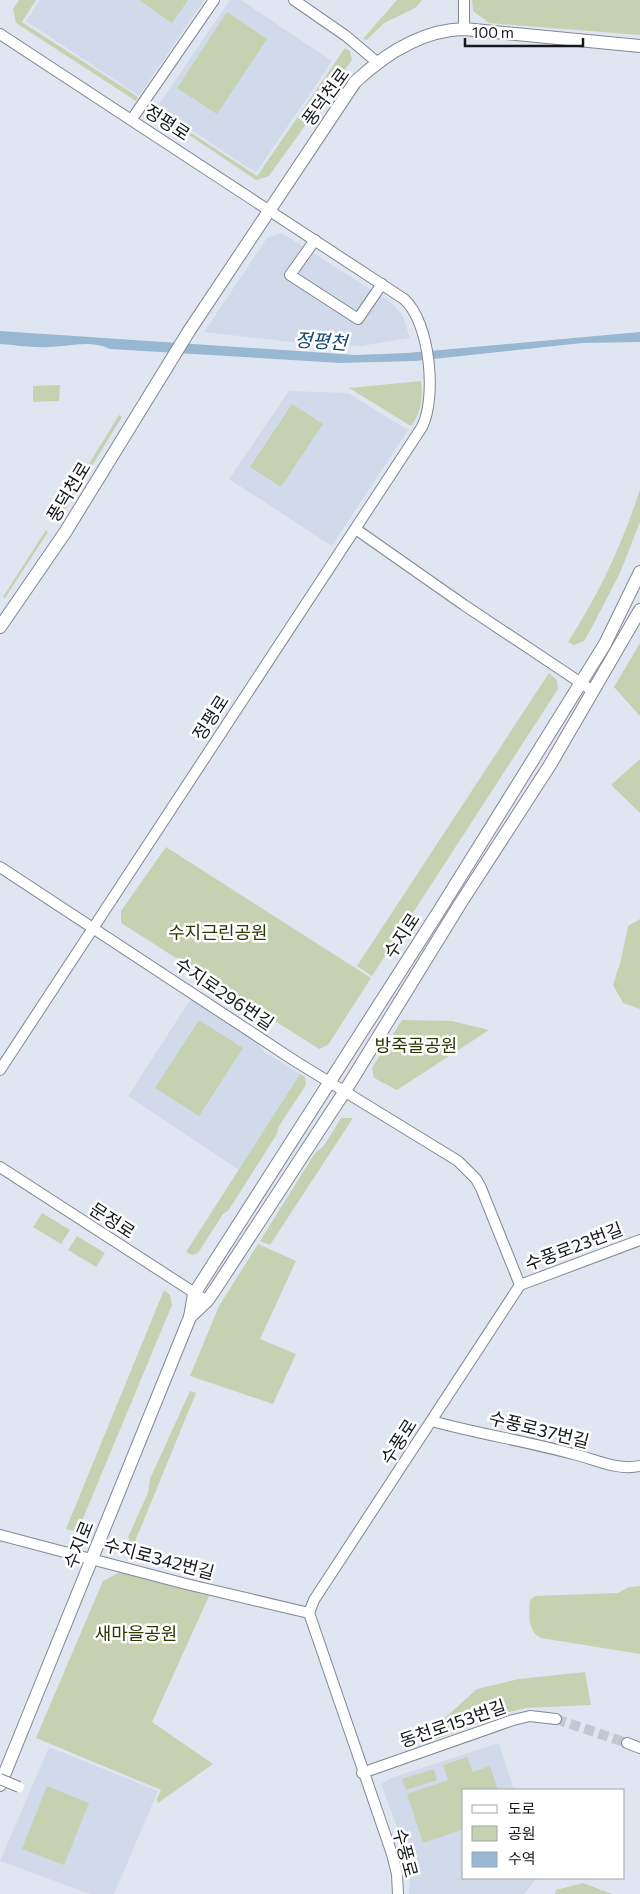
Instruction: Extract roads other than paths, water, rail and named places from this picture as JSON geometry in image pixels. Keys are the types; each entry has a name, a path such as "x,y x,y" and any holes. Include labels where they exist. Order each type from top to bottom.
{"main road":[{"name":"풍덕천로","path":"0,627 66,531 189,331 355,82 408,44 434,33 464,29 640,46"},
{"name":"수지로","path":"0,1785 190,1317 194,1294 513,793 613,630 640,572"},
{"name":"수지로","path":"190,1317 207,1301 345,1091 460,904 550,765 640,610"}],"street":[{"path":"132,119 214,0"},
{"path":"294,0 346,36 378,64"},
{"path":"464,0 464,29"},
{"name":"정평로","path":"0,34 132,119 408,303 419,320 430,378 428,414 422,427 357,530 344,546 0,1070"},
{"path":"315,240 290,275 358,319 382,284"},
{"path":"357,530 464,605 594,692"},
{"name":"수지로296번길","path":"0,867 295,1061 330,1081"},
{"path":"330,1081 445,1153 476,1179 487,1201 520,1285"},
{"name":"문정로","path":"0,1167 207,1301"},
{"name":"수풍로23번길","path":"520,1285 640,1240"},
{"name":"수풍로","path":"398,1894 396,1868 309,1613 314,1600 520,1285"},
{"name":"수풍로37번길","path":"432,1421 601,1462 625,1467 640,1466"},
{"name":"수지로342번길","path":"0,1535 186,1584 309,1613"},
{"name":"동천로153번길","path":"362,1772 513,1720 530,1716 556,1719"},
{"path":"627,1743 640,1748"},
{"path":"0,1779 18,1787"}],"water":[{"name":"정평천","path":"0,331 356,355 407,353 640,332 640,342 582,343 415,361 341,363 110,349 94,344 30,347 0,344"}],"tunnel":[{"path":"556,1719 627,1743"}],"park label":[{"name":"수지근린공원","path":"218,933"},
{"name":"방죽골공원","path":"416,1046"},
{"name":"새마을공원","path":"136,1634"}]}
